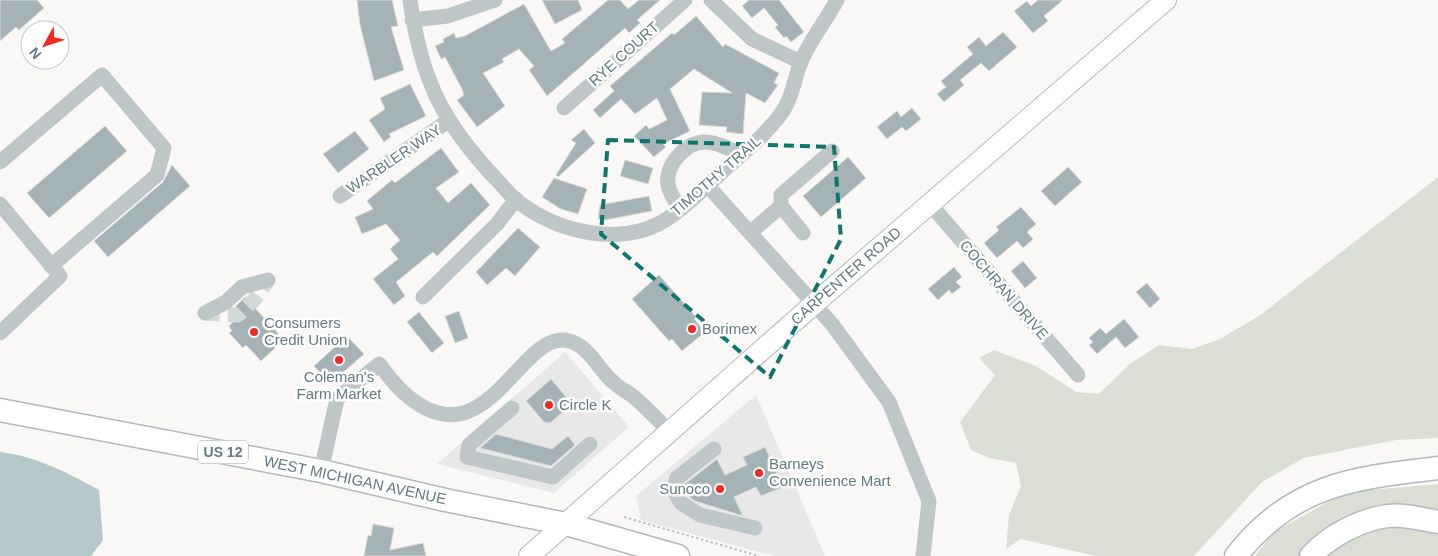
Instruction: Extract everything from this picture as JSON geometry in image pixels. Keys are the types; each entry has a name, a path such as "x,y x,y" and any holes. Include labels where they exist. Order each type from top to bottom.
{"highway":[{"name":"WEST MICHIGAN AVENUE","path":"0,410 321,471 445,500 566,524 678,556"},
{"path":"1236,556 1267,524 1296,503 1328,486 1370,476 1438,468"},
{"path":"1311,556 1322,544 1354,526 1387,516 1414,517 1438,522"}],"main road":[{"name":"CARPENTER ROAD","path":"529,556 814,304 1166,0"}],"street":[{"name":"TIMOTHY TRAIL","path":"410,0 412,20 424,70 448,121 464,143 516,199 548,219 578,231 614,235 640,231 668,218 769,130 784,110 794,90 801,62 837,0"},
{"path":"412,20 448,16 495,0"},
{"name":"RYE COURT","path":"564,108 685,0"},
{"path":"711,0 752,39 801,62"},
{"path":"0,162 102,75 164,148 157,174 51,266"},
{"name":"WARBLER WAY","path":"340,196 448,121"},
{"path":"680,209 670,193 668,182 671,168 679,154 690,145 705,142 720,145 741,155"},
{"path":"803,233 781,206 781,195 832,151"},
{"path":"707,185 832,324 889,402 929,501 923,556"},
{"path":"423,297 497,224 516,199"},
{"path":"0,204 60,276 0,333"},
{"name":"COCHRAN DRIVE","path":"930,204 1078,375"},
{"path":"751,232 781,206"},
{"path":"206,313 226,302 242,287 268,280"},
{"path":"321,471 337,399 379,364 404,393 419,404 435,412 454,414 488,401 545,345 558,340 570,341 580,347 612,382 634,397 670,432"},
{"path":"512,408 469,445 467,457 552,477 590,444"},
{"path":"714,449 677,478 673,490 681,503 700,515 755,528"}],"path":[{"path":"624,517 759,556"}],"highlighted area":[{"path":"608,140 834,147 841,239 770,377 601,234"}],"shaded area":[{"path":"1438,177 1438,438 1396,440 1304,458 1262,482 1194,556 1096,556 1021,539 1006,549 1009,515 1021,486 1016,463 989,458 971,450 960,422 995,375 979,358 994,350 1036,366 1076,392 1099,394 1131,363 1159,345 1192,349 1220,339 1259,316"},
{"path":"565,352 629,427 554,493 437,464"},
{"path":"756,395 825,556 774,556 641,520 636,496"},
{"path":"0,452 39,461 99,490 103,540 91,556 0,556"},
{"path":"1438,484 1438,556 1255,556 1274,532 1346,492"}],"building":[{"path":"0,0 37,0 44,8 30,20 20,20 20,29 16,27 0,41"},
{"path":"357,0 392,0 398,26 391,27 404,70 374,81 360,25"},
{"path":"542,0 578,0 582,10 555,24"},
{"path":"608,0 620,0 628,9 639,0 660,0 637,20 640,23 629,33 625,28 547,96 529,70 534,66 519,49 502,59 504,62 483,73 505,106 477,127 457,100 464,95 462,89 445,57 441,59 435,46 444,42 443,39 454,33 456,38 465,36 524,4 551,51 565,43 562,39"},
{"path":"749,0 779,0 804,32 791,42 786,36 784,38 775,27 778,25 764,8 752,18 742,6"},
{"path":"1038,0 1063,0 1044,16 1048,21 1033,33 1014,11 1027,1 1031,6"},
{"path":"696,16 723,47 725,44 779,73 774,83 778,85 765,103 746,93 743,134 726,132 727,127 699,125 702,92 732,93 694,69 670,89 690,131 663,144 666,147 654,157 634,136 646,125 649,129 667,120 657,98 635,114 621,99 600,118 593,110 614,91 610,86 672,33 674,35"},
{"path":"1003,32 1017,47 989,71 981,63 960,80 964,85 944,102 937,94 946,87 941,81 973,54 967,47 979,37 986,46"},
{"path":"410,84 426,116 389,134 391,137 384,142 369,120 385,109 380,98"},
{"path":"912,108 921,119 906,131 902,127 887,139 877,127 897,111 901,117"},
{"path":"105,126 127,151 49,218 27,193"},
{"path":"584,129 595,143 558,177 556,175 576,143 571,140"},
{"path":"355,131 369,149 338,173 323,154"},
{"path":"441,148 459,172 436,188 448,203 471,183 490,205 437,256 433,252 396,282 405,296 394,305 373,279 398,259 390,249 400,240 386,224 362,234 355,217 373,209 367,201 392,180 395,183"},
{"path":"848,157 866,178 821,217 803,196"},
{"path":"625,160 653,168 648,184 620,176"},
{"path":"172,165 190,186 108,257 94,241 163,182"},
{"path":"1068,167 1082,182 1055,206 1041,191"},
{"path":"554,178 587,189 578,214 561,209 542,197"},
{"path":"649,196 652,211 605,220 598,219 600,205"},
{"path":"1021,207 1036,224 1027,232 1033,239 1023,248 1017,241 997,258 984,243 999,230 996,227"},
{"path":"518,228 540,247 515,276 506,268 487,285 476,272"},
{"path":"1023,261 1037,278 1025,288 1011,271"},
{"path":"954,267 962,277 956,282 961,287 952,294 949,290 938,300 928,289"},
{"path":"659,275 696,317 694,319 705,332 682,351 672,339 669,341 632,299"},
{"path":"1147,283 1160,299 1150,308 1136,292"},
{"name":"Consumers Credit Union","path":"245,297 284,340 261,361 246,345 243,348 229,333 232,331 229,326 241,315 235,307"},
{"path":"459,311 468,338 455,343 445,316"},
{"path":"419,312 444,343 432,353 407,322"},
{"path":"1124,319 1139,337 1125,348 1116,337 1097,354 1089,345 1093,342 1089,338 1100,328 1106,334"},
{"name":"Coleman's Farm Market","path":"347,336 364,354 330,384 314,366"},
{"path":"551,379 572,404 550,423 544,422 526,401"},
{"path":"496,434 552,449 568,436 575,445 551,466 480,448"},
{"path":"765,447 783,487 761,496 756,487 734,497 743,516 695,501 688,496 683,488 685,484 717,459 725,475 747,465 743,457"},
{"path":"373,524 394,528 390,550 423,543 426,556 364,556 368,535 371,536"}],"tunnel":[{"path":"205,313 238,315 255,299 268,280"}],"place":[{"name":"Borimex","path":"692,329"},
{"name":"Consumers Credit Union","path":"254,332"},
{"name":"Coleman's Farm Market","path":"339,360"},
{"name":"Circle K","path":"549,405"},
{"name":"Barneys Convenience Mart","path":"759,473"},
{"name":"Sunoco","path":"720,489"}]}
